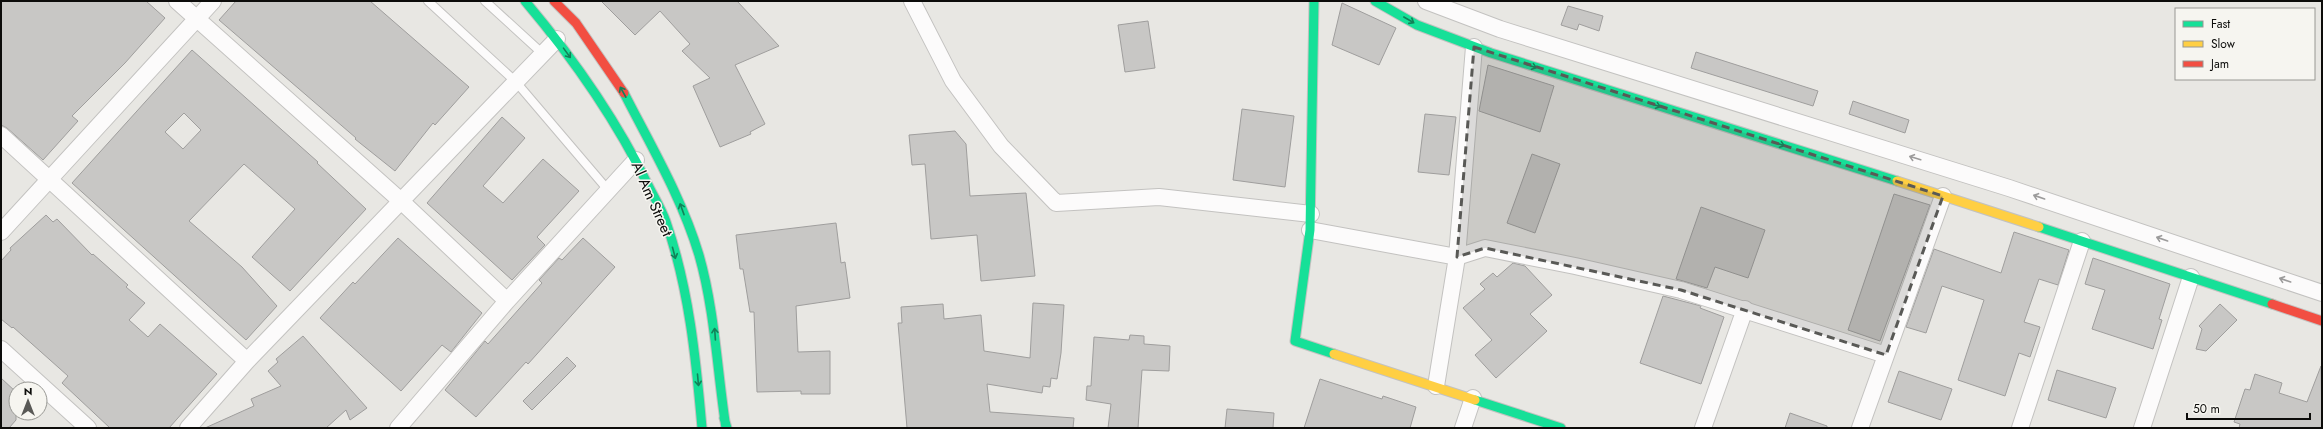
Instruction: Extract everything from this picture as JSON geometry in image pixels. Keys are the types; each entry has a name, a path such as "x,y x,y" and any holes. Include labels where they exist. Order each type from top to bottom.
{"street":[{"path":"177,1 401,201 507,300"},
{"path":"1,232 213,1"},
{"name":"Al Am Street","path":"525,1 557,39 603,101 636,160 665,222 685,296 696,359 702,428"},
{"name":"Al Am Street","path":"554,1 576,23 617,80 678,197 699,255 714,323 718,378 727,428"},
{"path":"912,1 953,81 1001,146 1056,203 1159,196 1311,214"},
{"path":"1314,1 1311,214 1295,341 1473,398 1560,428"},
{"path":"1375,1 1417,25 1474,47 1943,196 2322,321"},
{"path":"1426,1 1500,29 2009,188 2322,293"},
{"path":"188,428 247,361 557,39"},
{"path":"1436,386 1457,257 1474,47"},
{"path":"1,135 247,361"},
{"path":"398,428 507,300 636,160"},
{"path":"1860,428 1943,196"},
{"path":"1310,230 1457,257 1485,248 1681,290 1886,355"},
{"path":"2020,428 2082,241"},
{"path":"2142,428 2191,277"},
{"path":"1703,428 1744,309"},
{"path":"1,349 88,428"},
{"path":"1463,428 1473,398"}],"lane":[{"path":"428,1 516,82 608,190"},
{"path":"485,1 543,54"}],"highlighted area":[{"path":"1474,47 1943,196 1886,355 1681,290 1485,248 1457,257"}],"building":[{"path":"1,1 146,1 165,18 125,63 72,116 78,121 43,160 7,128 1,125"},
{"path":"236,1 370,1 469,87 435,125 433,123 395,171 355,139 356,138 219,20"},
{"path":"601,1 737,1 779,46 735,65 765,124 750,132 751,134 720,147 693,86 710,78 682,51 690,44 660,11 635,35"},
{"path":"1342,3 1396,28 1379,65 1332,45"},
{"path":"1568,6 1603,16 1599,31 1579,24 1577,30 1561,25"},
{"path":"1148,21 1155,68 1125,72 1118,25"},
{"path":"192,50 318,162 317,163 366,209 290,291 252,257 295,209 244,164 189,221 242,267 277,306 246,340 72,183","holes":["184,113 201,130 183,149 165,132"]},
{"path":"1696,52 1818,91 1813,106 1691,68"},
{"path":"1488,65 1554,86 1540,132 1479,111"},
{"path":"1853,101 1909,120 1905,133 1849,114"},
{"path":"1242,109 1294,116 1285,187 1233,180"},
{"path":"1425,114 1456,117 1449,175 1418,172"},
{"path":"502,117 525,138 483,186 503,203 543,159 579,191 537,237 545,245 512,280 427,203"},
{"path":"955,131 966,144 970,196 1026,193 1035,276 981,281 977,235 931,239 925,164 912,165 909,135"},
{"path":"1532,154 1560,164 1535,233 1507,223"},
{"path":"1894,194 1930,205 1880,341 1848,330"},
{"path":"1701,207 1765,230 1748,278 1715,267 1707,288 1676,279"},
{"path":"46,215 53,222 57,219 92,255 93,254 128,285 126,287 145,303 129,320 148,337 160,324 217,374 169,428 110,428 62,383 68,376 13,327 12,328 1,319 1,261 11,250 10,248"},
{"path":"836,223 841,263 845,262 850,298 796,306 798,352 830,351 830,394 801,394 801,391 757,392 754,312 750,312 743,269 740,269 736,235"},
{"path":"2014,232 2069,250 2058,285 2039,279 2024,322 2040,327 2030,357 2019,353 2005,396 1958,380 1984,300 1942,286 1926,333 1906,327 1934,249 2001,273"},
{"path":"398,238 482,313 451,352 442,345 401,391 320,318 353,282 355,284"},
{"path":"583,238 615,267 528,364 526,362 476,417 445,390 485,341 488,344 542,283 539,280 559,258 562,260"},
{"path":"2093,258 2170,284 2159,319 2162,320 2153,349 2092,329 2105,290 2085,284"},
{"path":"1513,263 1525,266 1552,295 1530,314 1547,331 1496,378 1475,355 1492,340 1463,308 1485,289 1480,284 1493,273 1497,277"},
{"path":"1663,296 1701,306 1700,308 1724,317 1701,384 1640,363"},
{"path":"1033,303 1064,305 1061,353 1057,379 1051,378 1050,387 1043,386 1042,393 987,384 990,412 1074,418 1073,428 907,428 898,323 902,323 901,307 943,304 944,319 981,315 984,351 1030,358"},
{"path":"2220,304 2237,320 2206,351 2196,349 2202,329 2199,326"},
{"path":"1130,335 1144,336 1144,344 1170,346 1169,371 1142,370 1138,428 1108,428 1111,404 1086,400 1087,386 1091,386 1094,337 1129,340"},
{"path":"303,336 367,408 350,420 346,410 326,428 205,428 254,406 251,399 281,386 268,371 278,362 276,359"},
{"path":"567,357 576,366 532,410 523,401"},
{"path":"2321,366 2322,428 2239,428 2240,424 2234,422 2245,389 2250,390 2255,374 2282,383 2279,393 2307,402"},
{"path":"2057,370 2116,388 2106,418 2048,400"},
{"path":"1899,371 1952,389 1941,420 1888,402"},
{"path":"1,378 8,385 8,421 15,421 9,428 1,428"},
{"path":"1320,379 1382,399 1383,396 1416,407 1410,428 1304,428"},
{"path":"1227,409 1274,413 1273,428 1225,428"},
{"path":"1790,413 1827,426 1827,428 1785,428"}],"traffic: fast":[{"path":"525,1 577,67 593,90 623,137 664,218 674,247 686,298 694,350 702,428"},
{"path":"1314,1 1310,230 1295,341 1334,354"},
{"path":"1375,1 1417,25 1491,53 1897,181"},
{"path":"624,93 675,193 699,255 709,298 726,428"},
{"path":"2039,227 2272,304"},
{"path":"1475,400 1561,428"},
{"path":"724,418 727,428"}],"traffic: slow":[{"path":"1897,181 2039,227"},
{"path":"1334,354 1475,400"}],"traffic: jam":[{"path":"554,1 576,23 624,93"},
{"path":"2272,304 2322,321"}]}
